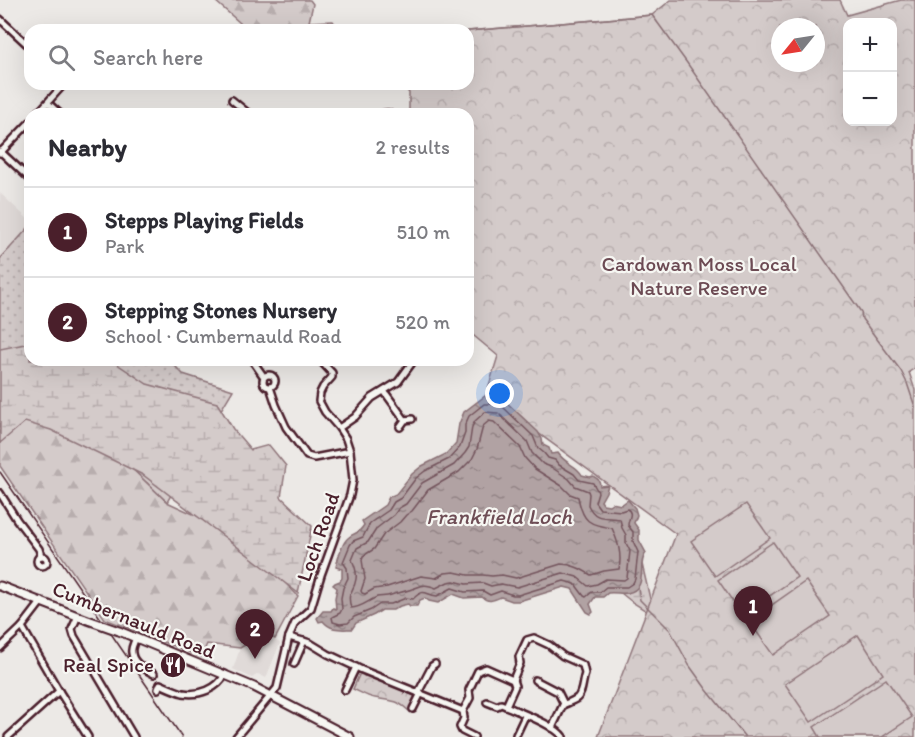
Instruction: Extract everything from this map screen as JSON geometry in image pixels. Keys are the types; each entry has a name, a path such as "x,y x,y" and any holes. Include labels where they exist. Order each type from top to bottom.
{"main road":[{"name":"Cumbernauld Road","path":"0,586 225,674 271,695 350,737"}],"street":[{"path":"0,19 24,41"},
{"path":"43,108 59,90"},
{"path":"232,100 242,108"},
{"path":"48,103 53,108"},
{"path":"24,128 0,152 24,174"},
{"path":"256,366 264,377 263,383 273,392 286,427 307,456 314,458 350,451"},
{"name":"Loch Road","path":"236,737 277,688 289,637 295,623 311,608 350,495 353,480 350,451 346,439 319,401 323,387 332,377 326,366"},
{"path":"339,428 355,417 372,398 398,382 410,366"},
{"path":"264,377 269,375 274,378 274,383 270,387"},
{"path":"384,391 405,420"},
{"path":"400,427 405,420 412,419"},
{"path":"0,493 39,549 40,556"},
{"path":"0,648 22,627 42,601"},
{"path":"82,617 72,629 74,636 134,737"},
{"path":"22,627 88,737"},
{"path":"289,637 304,641 356,667 463,711"},
{"path":"136,638 133,657 142,669 154,674"},
{"path":"506,706 515,686 513,680 520,663 519,657 527,640 534,638 549,645 562,656 583,665 585,674 577,698 564,704 552,728"},
{"path":"294,664 304,641"},
{"path":"413,710 430,669 435,664"},
{"path":"345,690 356,667"},
{"path":"474,737 462,731 460,727 464,718 463,711 470,698 469,690 478,670 486,668 513,680"},
{"path":"158,689 160,684 195,694 216,686 225,674"},
{"path":"535,680 557,691 564,704"},
{"path":"557,691 560,683"},
{"path":"8,737 59,691"},
{"path":"487,702 497,706 501,704 506,706 552,728 563,737"},
{"path":"516,735 525,716"}],"shaded area":[{"path":"0,193 24,215 24,232 0,258"},
{"path":"263,634 280,643 266,678 258,674 252,678 233,669 240,648"}],"green space":[{"path":"214,0 310,0 313,4 309,22 333,21 335,24 241,24"},
{"name":"Cardowan Moss Local Nature Reserve","path":"671,0 840,0 847,15 901,0 915,0 915,368 909,372 915,390 915,737 598,737 676,534 486,395 498,356 474,336 474,108 409,108 409,93 407,90 474,90 474,30 652,15"},
{"path":"24,233 24,366 175,366 183,374 233,390 167,502 106,444 0,429 0,259"},
{"path":"24,344 24,366 120,366 147,384 217,403 233,429 251,450 269,445 286,466 281,497 312,526 298,593 143,475 51,430 25,422 0,443 0,349"},
{"path":"13,416 106,444 167,502 237,534 298,596 275,639 263,634 240,648 207,644 201,657 105,619 0,466 0,429"},
{"path":"746,504 770,538 715,576 691,541"},
{"path":"773,542 797,577 742,615 718,580"},
{"path":"642,564 654,616 621,593 628,593 642,569"},
{"path":"806,581 830,616 773,655 749,621"},
{"path":"858,635 883,674 811,722 785,684"},
{"path":"360,673 417,697 410,712 397,702 372,697 353,689"},
{"path":"886,679 912,717 882,737 820,737 814,727"}],"water":[{"name":"Frankfield Loch","path":"485,396 489,399 497,398 505,401 538,432 543,445 549,448 551,454 558,453 582,475 593,476 597,479 600,486 608,485 601,501 603,504 621,505 628,500 635,508 637,515 634,523 639,530 639,540 646,553 638,587 627,593 608,593 603,597 595,597 590,604 593,612 591,614 587,612 572,589 564,587 519,601 501,597 491,600 482,597 464,598 453,594 438,603 425,598 420,600 417,606 408,604 393,610 382,610 356,623 352,629 336,629 323,621 319,622 317,618 323,611 336,609 337,588 333,585 342,578 342,569 336,567 340,551 346,541 360,531 364,525 362,521 385,505 389,497 396,494 412,474 422,466 446,454 456,443 459,424 464,412"}],"waterway":[{"path":"474,30 652,15 861,312 862,319 901,371 915,407"},
{"path":"638,587 640,600 670,630 689,665 745,737"}],"railway":[{"path":"0,472 182,737"}],"place":[{"name":"Stepps Playing Fields","path":"753,636"},
{"name":"Stepping Stones Nursery","path":"255,659"},
{"name":"Real Spice","path":"173,665"}]}
